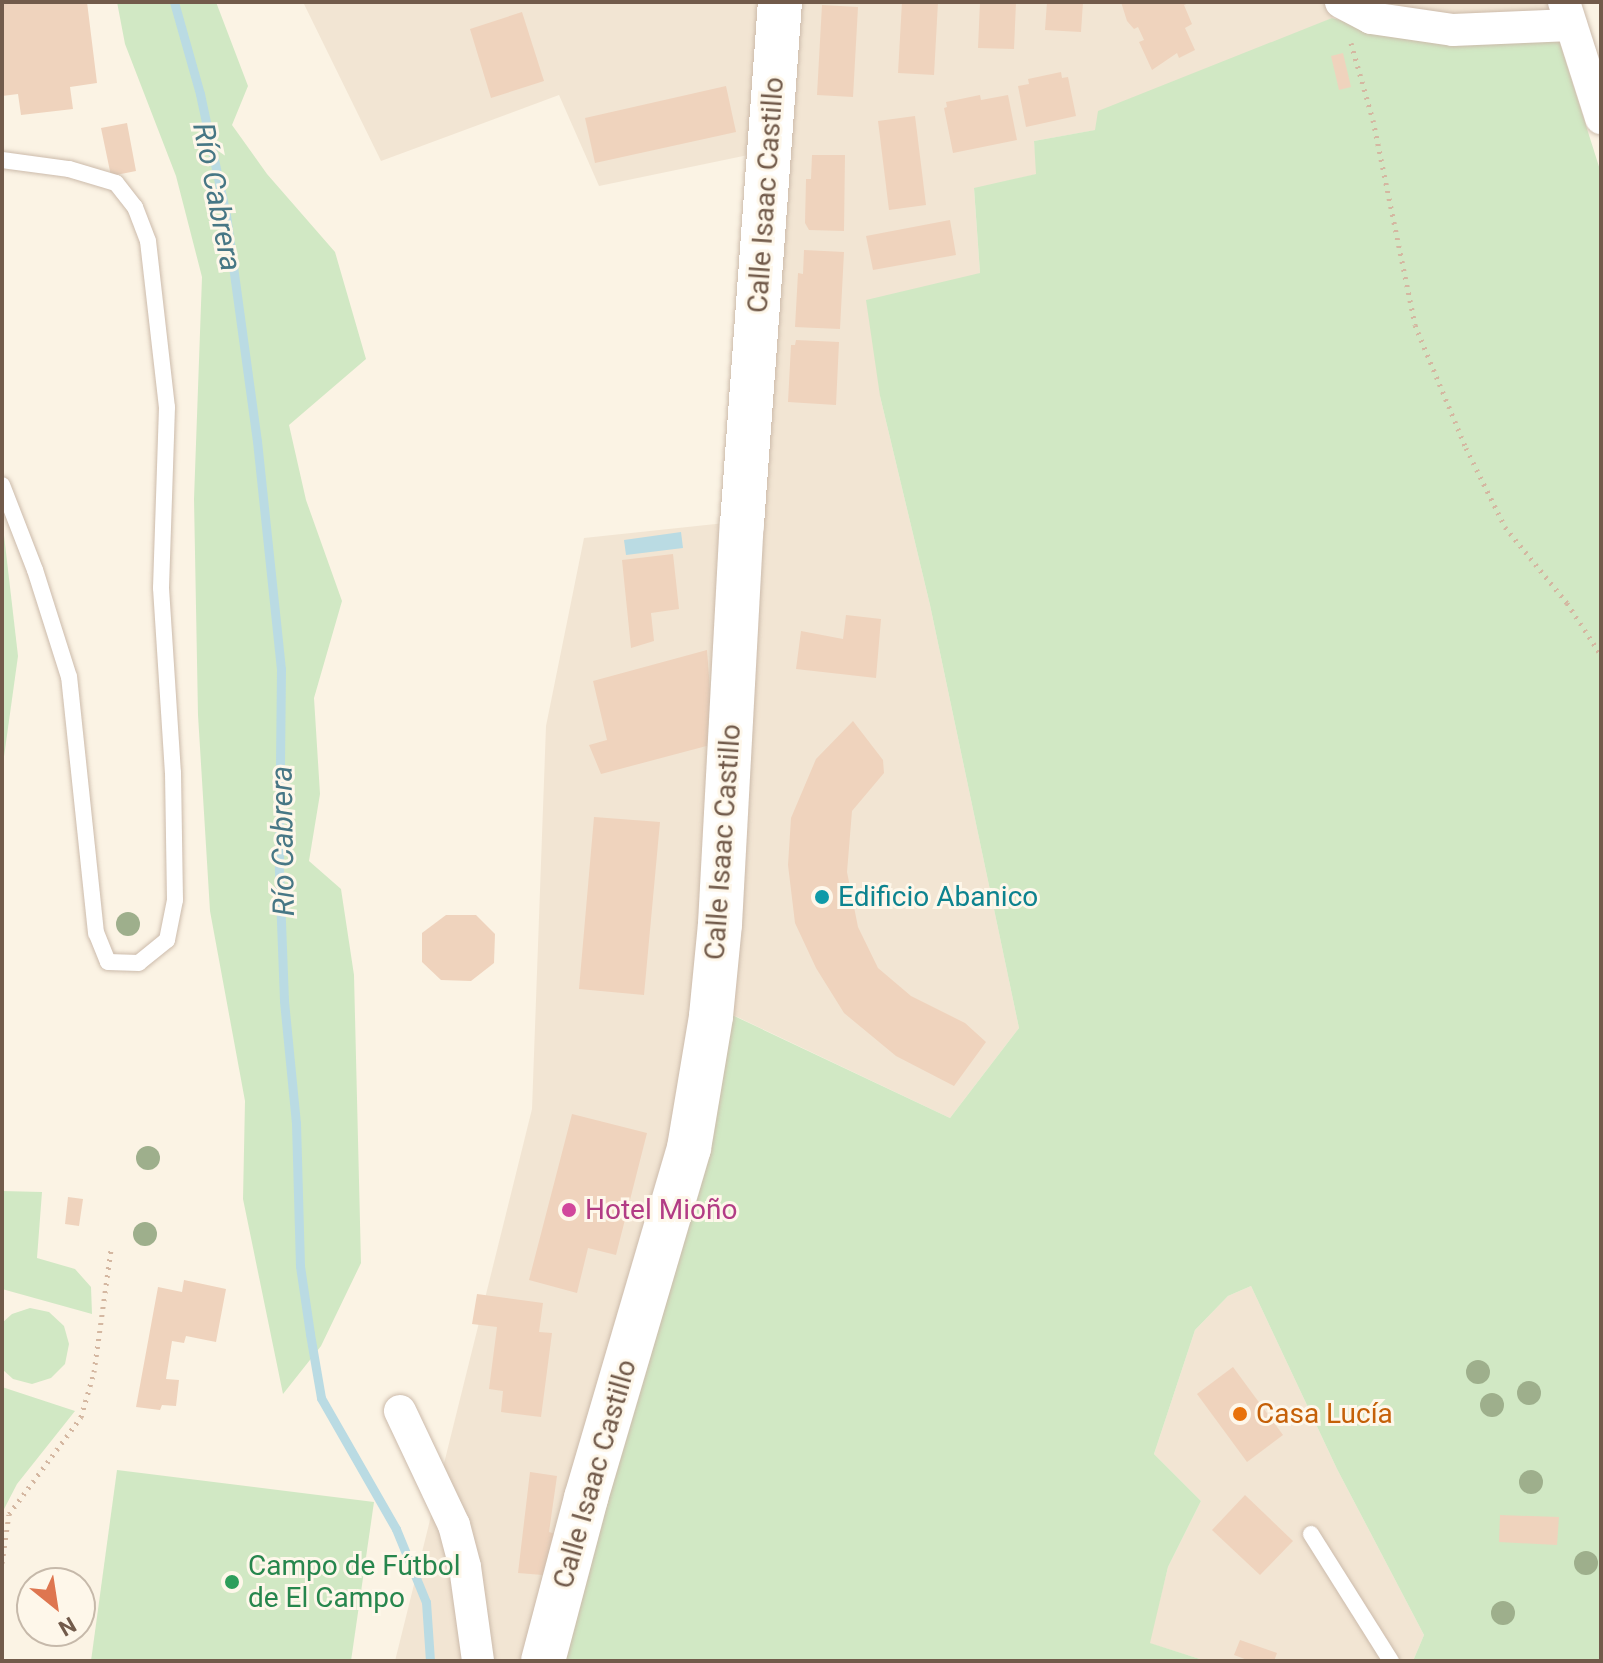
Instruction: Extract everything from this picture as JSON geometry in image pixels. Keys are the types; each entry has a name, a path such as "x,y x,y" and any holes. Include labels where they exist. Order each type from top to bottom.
{"street":[{"name":"Calle Isaac Castillo","path":"543,1661 586,1498 689,1148 711,1016 720,924 743,508 780,2"},
{"path":"1345,17 1453,30 1568,13 1601,118"},
{"path":"400,1411 454,1525 465,1567 478,1661"}],"lane":[{"path":"2,160 69,169 116,183 135,207 148,241 167,407 161,588 173,773 175,900 167,940 139,963 108,962 96,933 69,677 35,570 2,485"},
{"path":"1311,1534 1391,1661"}],"path":[{"path":"1345,17 1373,120 1421,339 1466,448 1505,527 1567,603 1601,655"},
{"path":"2,1563 9,1514 81,1417 94,1372 111,1249"}],"shaded area":[{"path":"303,2 1351,2 1332,18 1096,130 1034,141 1037,174 974,189 980,273 880,396 930,605 1019,1028 950,1118 731,1014 563,1661 395,1661 532,1109 546,726 584,538 725,523 753,154 599,186 559,95 381,161"},
{"path":"1389,2 1555,2 1559,13 1445,21"},
{"path":"1251,1286 1337,1469 1424,1635 1413,1661 1206,1661 1149,1643 1168,1567 1201,1501 1154,1454 1195,1330 1228,1296"}],"green space":[{"path":"117,2 216,2 248,86 232,125 267,174 335,252 366,359 289,425 306,500 342,601 314,698 320,794 309,861 341,889 354,975 361,1263 321,1346 283,1394 243,1199 245,1101 210,911 198,715 194,499 202,277 176,176 125,44"},
{"path":"1332,18 1370,28 1557,34 1601,173 1601,1661 1413,1661 1424,1635 1337,1469 1251,1286 1228,1296 1195,1330 1154,1454 1201,1501 1168,1567 1150,1643 1206,1661 563,1661 730,1014 950,1118 1019,1028 930,605 880,396 866,300 980,273 974,188 1036,174 1034,141 1095,130 1098,111"},
{"path":"2,518 18,656 2,771"},
{"path":"2,1191 42,1192 37,1258 75,1269 91,1287 92,1314 2,1289"},
{"path":"30,1308 49,1312 64,1326 69,1344 65,1364 51,1378 32,1384 13,1379 2,1369 2,1323 12,1314"},
{"path":"2,1387 75,1411 17,1484 2,1513"},
{"name":"Campo de Fútbol de El Campo","path":"117,1470 374,1502 351,1661 91,1661 93,1647 96,1647 96,1624"}],"water":[{"path":"681,532 683,548 626,555 624,540"}],"building":[{"path":"2,2 87,2 97,83 70,87 73,109 21,115 18,94 2,96"},
{"path":"902,2 938,2 934,75 898,73"},
{"path":"980,2 1016,2 1014,49 978,48"},
{"path":"1047,2 1083,2 1081,32 1045,30"},
{"path":"1121,2 1191,2 1184,5 1192,24 1185,28 1195,50 1179,58 1177,53 1152,70 1139,42 1144,40 1138,27 1134,29 1127,21"},
{"path":"822,5 858,7 853,97 817,95"},
{"path":"522,12 544,81 491,98 470,29"},
{"path":"1343,53 1351,87 1339,90 1331,56"},
{"path":"1061,72 1062,78 1068,77 1076,116 1026,127 1018,86 1029,84 1028,79"},
{"path":"726,86 736,132 595,163 585,118"},
{"path":"980,95 981,100 1008,95 1017,140 953,153 944,108 947,107 946,102"},
{"path":"915,116 926,205 889,210 878,121"},
{"path":"127,123 136,171 111,176 101,128"},
{"path":"812,155 845,155 844,231 809,230 805,223 806,179 811,179"},
{"path":"950,220 956,255 873,270 866,236"},
{"path":"804,250 844,252 840,329 795,327 798,273 803,274"},
{"path":"796,340 839,342 836,405 788,402 791,345 795,345"},
{"path":"673,554 679,609 651,613 654,641 631,648 622,560"},
{"path":"846,615 881,619 876,678 796,669 801,631 843,639"},
{"path":"707,650 714,744 601,774 589,745 607,740 593,681"},
{"name":"Edificio Abanico","path":"853,721 883,760 884,773 852,811 847,872 858,927 878,968 911,996 965,1023 986,1042 954,1086 896,1056 844,1013 816,968 795,923 788,865 791,818 816,759"},
{"path":"594,817 660,822 644,995 579,989"},
{"path":"446,915 476,915 495,934 494,963 471,981 441,980 422,962 422,933"},
{"path":"572,1114 647,1133 616,1255 588,1248 577,1293 529,1280"},
{"path":"68,1197 83,1199 79,1226 65,1224"},
{"path":"184,1280 226,1289 216,1342 186,1336 184,1343 172,1341 166,1379 179,1380 176,1406 162,1405 160,1410 136,1407 158,1287 182,1292"},
{"path":"477,1294 543,1303 539,1332 552,1333 541,1417 501,1412 503,1391 489,1389 497,1327 472,1324"},
{"name":"Casa Lucía","path":"1233,1367 1283,1435 1247,1462 1197,1394"},
{"path":"530,1472 557,1476 549,1532 565,1537 555,1576 518,1573"},
{"path":"1245,1495 1293,1541 1260,1575 1212,1530"},
{"path":"1500,1515 1559,1517 1557,1545 1499,1542"},
{"path":"1240,1640 1277,1653 1274,1661 1250,1661 1234,1655"}],"waterway":[{"name":"Río Cabrera","path":"174,2 200,94 226,215 257,441 281,669 279,870 284,1001 296,1123 300,1266 310,1334 321,1398 396,1529 426,1602 430,1661"}],"place":[{"name":"Edificio Abanico","path":"822,897"},
{"name":"Hotel Mioño","path":"569,1210"},
{"name":"Casa Lucía","path":"1240,1414"},
{"name":"Campo de Fútbol de El Campo","path":"232,1582"}]}
